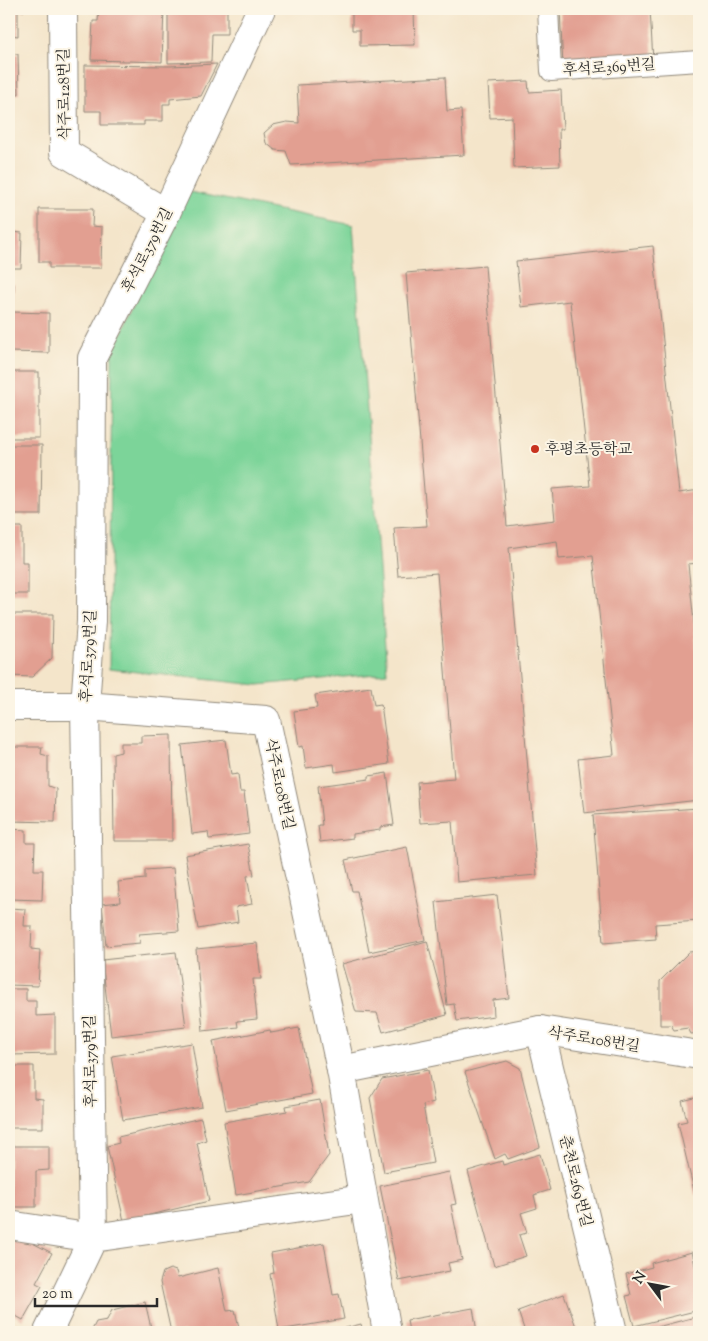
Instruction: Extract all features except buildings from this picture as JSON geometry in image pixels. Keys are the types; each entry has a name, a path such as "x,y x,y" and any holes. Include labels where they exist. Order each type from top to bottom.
{"street":[{"name":"삭주로128번길","path":"63,9 64,152 166,213"},
{"name":"후석로379번길","path":"48,1332 93,1238 85,706 91,621 92,358 166,213 261,9"},
{"name":"삭주로108번길","path":"9,706 85,706 266,720 341,1070 387,1332"},
{"name":"삭주로108번길","path":"341,1070 540,1030 699,1055"},
{"name":"춘천로269번길","path":"540,1030 613,1332"},
{"path":"9,1226 93,1238 363,1198"}],"lane":[{"name":"후석로369번길","path":"548,9 551,71 699,61"}],"green space":[{"path":"185,191 353,225 387,673 258,685 109,669 112,354"}],"place":[{"name":"후평초등학교","path":"535,449"}]}
